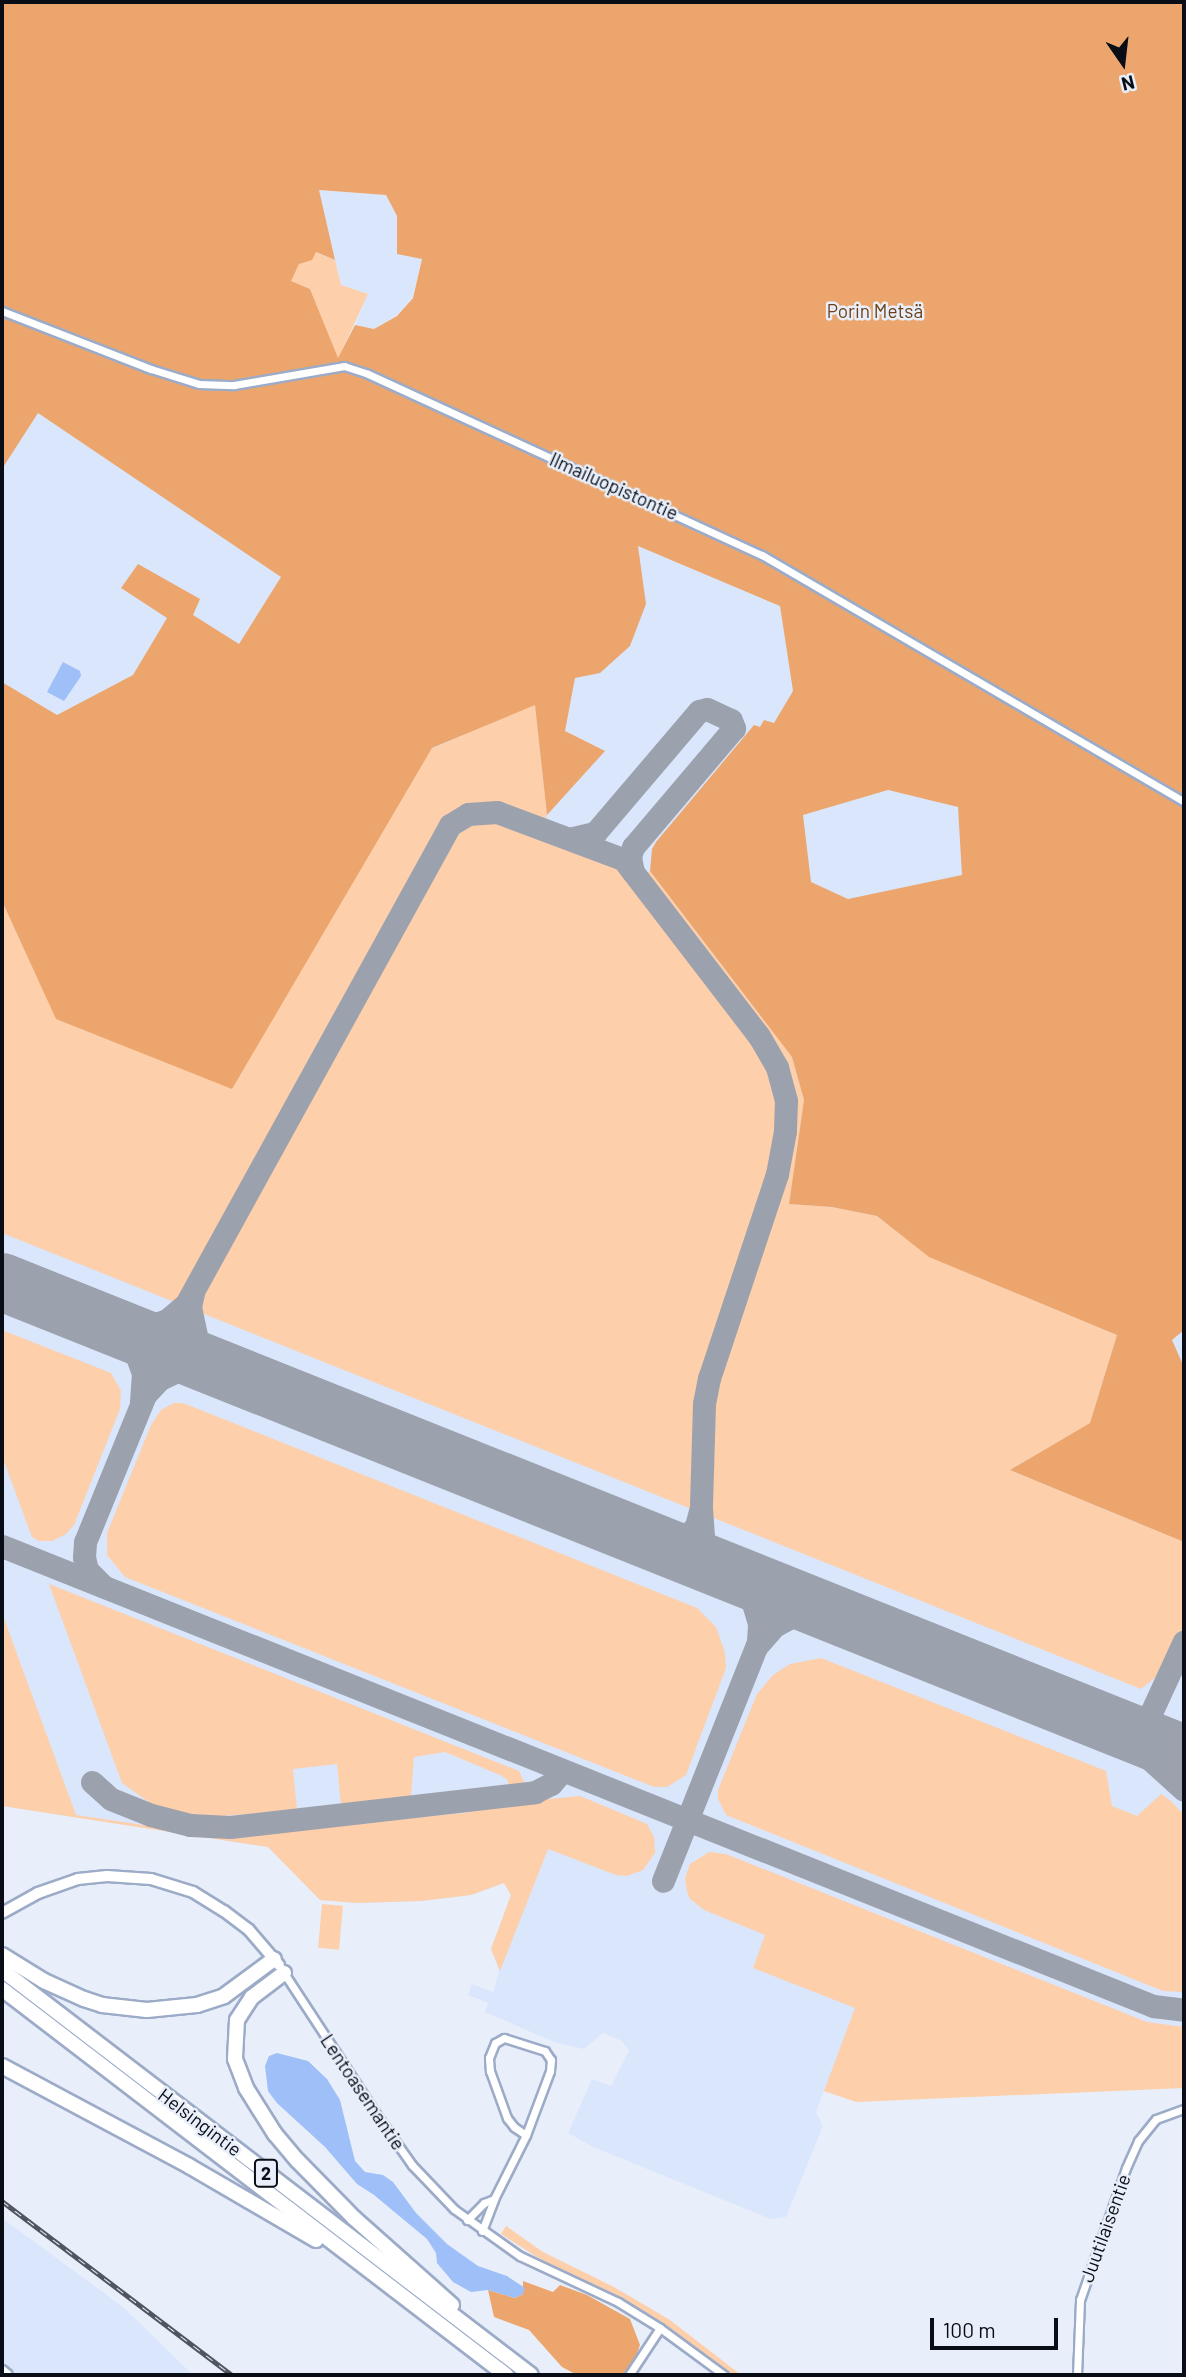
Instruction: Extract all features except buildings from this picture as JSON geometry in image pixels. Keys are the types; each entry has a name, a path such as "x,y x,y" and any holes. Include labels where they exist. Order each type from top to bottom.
{"highway":[{"path":"2,1955 44,1982 84,1999 102,2005 147,2010 184,2007 224,1996 274,1959"},
{"name":"Helsingintie","path":"2,1970 532,2375"},
{"path":"284,1973 253,1997 237,2020 234,2032 234,2059 257,2108 298,2161 354,2218 532,2375"},
{"name":"Helsingintie","path":"2,1989 506,2375"},
{"path":"2,2066 231,2190 388,2286"}],"main road":[{"name":"Lentoasemantie","path":"2,1913 38,1893 78,1879 107,1876 151,1879 193,1892 225,1911 249,1930 284,1973"},
{"path":"2,2371 7,2375"}],"street":[{"name":"Ilmailuopistontie","path":"2,311 151,369 199,384 234,385 344,366 375,377 762,555 1184,802"},
{"name":"Lentoasemantie","path":"284,1973 412,2165 467,2220 520,2256 618,2302 660,2328 724,2375"},
{"path":"482,2231 494,2199 526,2135 546,2085 551,2060 545,2051 504,2038 495,2043 489,2058 490,2071 507,2118 526,2135"},
{"name":"Juutilaisentie","path":"1077,2375 1080,2300 1126,2168 1138,2141 1156,2119 1184,2109"},
{"path":"467,2220 484,2203 494,2199"},
{"path":"629,2375 660,2328"}],"shaded area":[{"path":"318,190 386,195 397,216 397,254 422,258 413,297 397,315 374,329 355,325 368,294 341,285"},
{"path":"315,252 335,260 341,285 368,294 338,359 310,289 290,281 299,264"},
{"path":"2,332 340,403 903,654 803,815 888,790 1017,820 1184,838 1184,2088 824,2091 816,2112 823,2126 786,2217 771,2219 593,2147 568,2133 592,2079 611,2086 629,2051 622,2041 603,2033 584,2049 554,2042 485,2012 488,2003 468,1995 472,1984 493,1992 495,1987 499,1970 491,1949 511,1895 504,1883 471,1895 421,1901 357,1903 320,1900 268,1847 2,1806"},
{"path":"535,704 547,815 537,834 606,859 633,880 650,871 792,1057 804,1100 789,1204 832,1207 877,1216 930,1257 1117,1335 1090,1423 1010,1470 1184,1542 1184,1673 1168,1667 1141,1689 2,1233 2,901 57,1019 429,750"},
{"path":"2,1330 111,1373 121,1391 120,1409 74,1525 66,1534 52,1541 39,1541 32,1537 2,1456"},
{"path":"174,1403 183,1403 697,1608 716,1627 725,1653 726,1668 686,1775 667,1787 654,1787 125,1577 107,1555 107,1533 151,1425 161,1410"},
{"path":"49,1584 519,1771 524,1782 520,1788 508,1789 508,1780 500,1775 445,1752 414,1757 411,1796 341,1805 337,1764 293,1769 297,1810 208,1817 169,1812 153,1805 122,1783"},
{"path":"2,1613 76,1815 210,1835 232,1835 464,1813 517,1802 580,1796 647,1824 654,1837 655,1853 643,1870 627,1876 616,1875 548,1849 500,1971 491,1949 511,1895 504,1883 471,1895 421,1901 357,1903 320,1900 268,1847 2,1806"},
{"path":"821,1658 1106,1771 1112,1806 1137,1816 1161,1794 1171,1801 1184,1815 1184,1992 1163,1991 726,1815 718,1799 718,1790 757,1694 773,1675 790,1664"},
{"path":"709,1852 726,1854 1147,2022 1184,2027 1184,2088 856,2102 824,2091 855,2008 753,1968 765,1935 704,1910 690,1899 687,1892 685,1878 690,1864"},
{"path":"322,1904 343,1906 339,1950 318,1948"},
{"path":"2,2218 123,2307 193,2375 2,2375"},
{"path":"506,2226 543,2252 614,2287 670,2320 741,2375 730,2375 664,2324 537,2257 501,2234"}],"green space":[{"name":"Porin Metsä","path":"2,2 1184,2 1184,1330 1172,1340 1184,1367 1184,1542 1010,1470 1090,1423 1117,1335 929,1257 877,1216 832,1207 789,1204 804,1100 792,1057 650,871 652,849 656,842 754,725 760,727 764,720 774,723 793,691 780,606 638,546 646,604 630,646 600,673 575,678 565,731 605,751 547,815 535,705 432,748 232,1089 56,1019 2,901 2,682 57,715 133,675 167,618 121,588 138,564 200,599 193,615 239,644 281,577 38,413 2,469","holes":["319,190 386,195 397,216 397,254 422,259 413,298 397,316 374,329 355,325 338,358 310,289 291,281 299,264 312,260 316,252 335,260","888,790 958,807 962,875 848,899 811,882 803,815"]},
{"path":"523,2281 553,2292 560,2285 587,2295 630,2319 640,2345 635,2359 623,2375 577,2375 562,2367 529,2330 494,2317 488,2290 515,2298 523,2294"}],"water":[{"path":"63,662 80,671 81,676 64,701 47,692"},
{"path":"277,2053 308,2061 327,2079 340,2100 355,2161 365,2172 383,2175 393,2182 416,2213 447,2244 478,2266 507,2276 525,2288 523,2294 515,2298 488,2290 471,2292 453,2282 437,2263 436,2253 427,2239 357,2184 325,2147 277,2103 268,2091 265,2066 269,2056"}],"taxiway":[{"path":"573,838 595,833 699,711 707,709 731,720 734,728 633,847 630,857 633,872"},
{"path":"108,1325 146,1327 167,1320 186,1304 450,825 468,814 497,812 623,859 759,1036 777,1067 786,1101 785,1131 777,1174 709,1378 704,1404 701,1508 704,1547 710,1561 740,1583 751,1597 759,1624 758,1642 663,1881"},
{"path":"193,1293 190,1307 197,1340 210,1359 226,1371"},
{"path":"108,1325 127,1340 136,1354 143,1373 141,1402"},
{"path":"103,1586 87,1570 85,1542 145,1395 160,1379 179,1370 205,1367 229,1373"},
{"path":"650,1541 667,1543 685,1538 696,1526 700,1511"},
{"path":"2,1546 1153,2006 1184,2010"},
{"path":"756,1647 774,1626 797,1614 823,1612 842,1618"},
{"path":"1108,1724 1129,1726 1150,1715 1184,1641"},
{"path":"1093,1718 1134,1745 1184,1790"},
{"path":"92,1782 111,1799 151,1815 190,1825 230,1827 535,1792 551,1784 563,1770"}],"runway":[{"path":"2,1282 1184,1754"}],"railway":[{"path":"2,2201 232,2375"}]}
